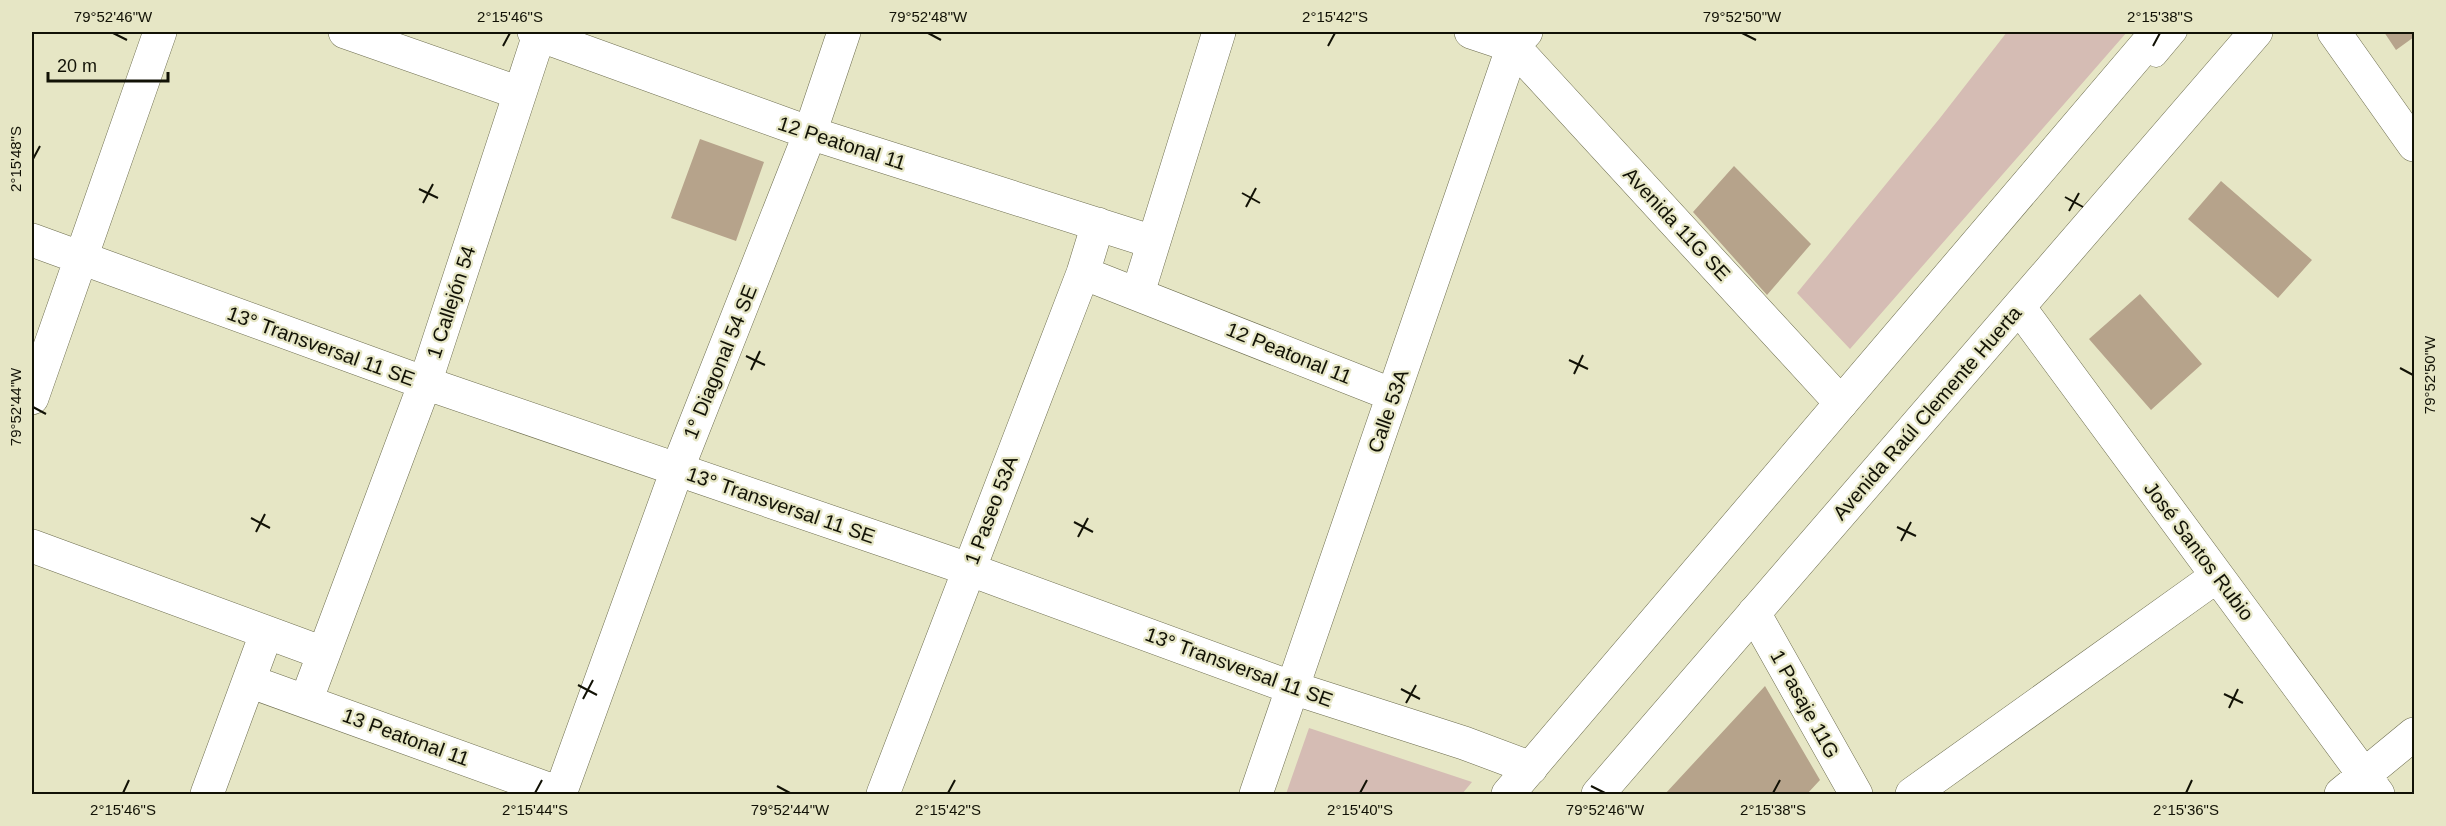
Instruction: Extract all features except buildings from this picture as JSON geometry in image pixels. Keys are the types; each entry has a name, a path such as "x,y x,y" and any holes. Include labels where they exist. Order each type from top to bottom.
{"street":[{"path":"32,398 160,32"},
{"path":"345,32 519,93"},
{"name":"1° Diagonal 54 SE","path":"561,794 677,470 810,134 844,32"},
{"path":"1138,293 1219,32"},
{"path":"1471,32 1520,39"},
{"path":"1508,795 1528,781 1841,403 2157,32"},
{"name":"Avenida Raúl Clemente Huerta","path":"1598,795 2256,32"},
{"path":"2334,32 2415,145"},
{"name":"1 Callejón 54","path":"306,700 425,383 519,93 536,33"},
{"name":"12 Peatonal 11","path":"536,33 810,134 1153,242"},
{"name":"Calle 53A","path":"1256,795 1393,395 1520,39"},
{"name":"Avenida 11G SE","path":"1520,39 1841,403"},
{"name":"1 Paseo 53A","path":"883,795 1083,273 1098,225"},
{"name":"13° Transversal 11 SE","path":"32,240 425,383 968,569 1293,688 1464,743 1528,781"},
{"name":"12 Peatonal 11","path":"1083,273 1393,395"},
{"name":"José Santos Rubio","path":"2019,307 2217,576 2362,788"},
{"path":"32,546 266,634 323,653"},
{"path":"1912,795 2217,576"},
{"name":"1 Pasaje 11G","path":"1754,613 1856,795"},
{"path":"207,795 266,634"},
{"name":"13 Peatonal 11","path":"249,681 561,794"},
{"path":"2362,788 2415,734"}],"lane":[{"path":"1528,781 2177,32"}],"shaded area":[{"path":"2007,32 2127,32 1850,349 1797,293"},
{"path":"1309,728 1472,782 1462,794 1286,794"}]}
